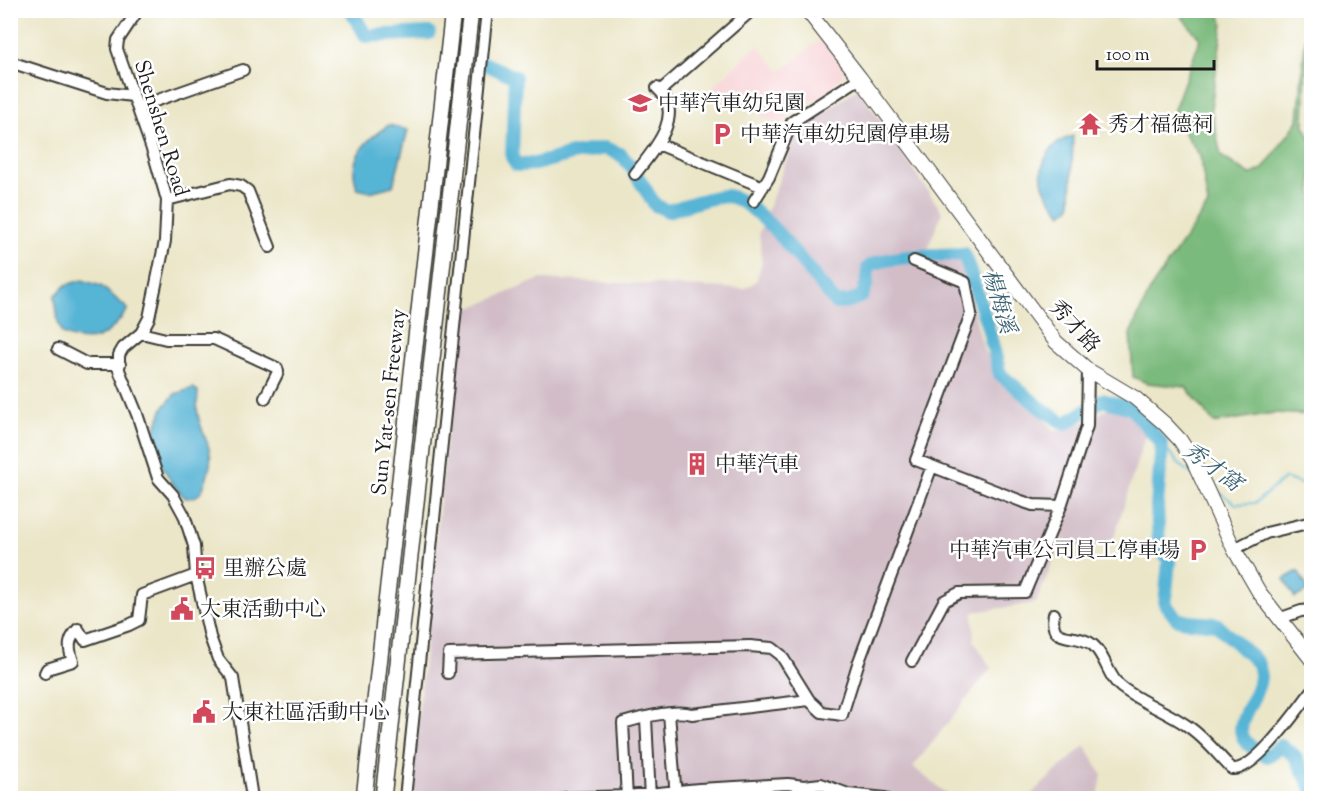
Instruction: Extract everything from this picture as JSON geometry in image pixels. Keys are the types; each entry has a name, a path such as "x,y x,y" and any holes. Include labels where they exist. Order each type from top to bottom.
{"highway":[{"name":"Sun Yat-sen Freeway","path":"364,798 453,10"},
{"name":"Sun Yat-sen Freeway","path":"383,798 471,10"}],"main road":[{"name":"秀才路","path":"807,10 1056,342 1088,370 1136,398 1180,440 1193,460 1234,549 1259,592 1311,660"}],"street":[{"name":"Shenshen Road","path":"120,364 119,355 123,348 141,333 149,318 165,241 167,200 117,49 118,40 138,10"},
{"path":"405,798 487,10"},
{"path":"635,174 658,144 670,112 667,99 658,90 752,10"},
{"path":"10,62 107,93 133,96"},
{"path":"138,107 243,70"},
{"path":"754,201 763,187 792,122 860,78"},
{"path":"658,144 763,187"},
{"path":"167,200 230,184 242,186 248,191 270,247"},
{"path":"914,261 965,282 971,314 916,460 1020,501 1033,505 1061,506"},
{"path":"141,333 166,339 213,339 277,368 278,372 265,398"},
{"path":"58,349 87,364 120,364 120,376 137,414 158,478 173,495 184,515 194,546 196,575 214,648 218,659 233,678 252,798"},
{"path":"912,661 944,601 959,593 1025,592 1061,506 1087,426 1088,370"},
{"path":"448,673 449,654 750,646 772,648 781,656 809,700 822,712 842,715 858,664 932,466"},
{"path":"1234,549 1266,533 1311,522"},
{"path":"45,673 47,669 73,661 68,648 72,635 78,629 85,640 129,625 139,620 142,595 196,575"},
{"path":"1281,618 1311,610"},
{"path":"1054,614 1052,626 1054,631 1060,636 1074,637 1095,647 1120,687 1156,710 1190,727 1232,769 1237,770 1250,762 1271,743 1311,691"},
{"path":"627,797 623,723 640,718 685,712 692,714 809,700"},
{"path":"669,714 675,795"},
{"path":"646,718 650,796"},
{"path":"566,798 675,795 788,784 804,786 821,784 848,794 885,798"},
{"path":"802,798 804,786"}],"shaded area":[{"path":"821,39 843,67 844,75 827,93 792,112 782,125 708,91 758,45 780,72"},
{"path":"858,88 942,212 923,262 959,258 984,351 1055,431 1082,423 1113,406 1149,422 1114,538 1086,549 1062,539 1036,603 973,612 974,641 991,668 913,767 952,798 410,798 459,313 540,279 745,289 756,281 762,263 759,233 797,132"},
{"path":"1085,745 1102,775 1098,798 1027,798"}],"green space":[{"path":"1177,11 1217,11 1223,23 1211,108 1221,156 1250,175 1263,169 1298,121 1306,31 1311,31 1306,67 1304,125 1312,141 1311,415 1274,413 1214,423 1186,387 1147,383 1133,377 1130,334 1151,288 1208,205 1200,156 1172,115 1200,39"}],"water":[{"path":"389,125 408,130 393,186 370,192 357,189 354,177 355,162 361,149 371,138"},
{"path":"1073,136 1071,206 1062,214 1044,187 1043,164 1052,148"},
{"path":"82,280 101,286 128,309 108,332 83,340 62,334 55,296 66,285"},
{"path":"193,388 198,391 197,412 209,448 210,462 209,471 200,493 185,498 172,483 161,464 154,432 163,408 175,394"},
{"path":"1298,571 1309,590 1295,598 1284,579"}],"waterway":[{"name":"楊梅溪","path":"351,10 366,36 429,33"},
{"name":"楊梅溪","path":"481,62 515,77 512,157 517,165 535,164 605,148 620,154 631,166 655,205 668,211 721,196 740,201 770,225 836,303 849,302 862,296 867,283 868,268 874,264 913,256 964,254 987,324 1000,374 1038,406 1065,424 1102,400 1131,408 1162,444 1157,506 1159,544 1169,561 1165,604 1177,619 1216,624 1257,662 1260,675 1242,724 1242,736 1250,746 1268,756 1281,746 1294,755 1312,788"},
{"name":"秀才窩","path":"1162,444 1182,467 1193,475"},
{"name":"秀才窩","path":"1213,488 1236,504 1255,503 1285,478 1312,488"}],"place":[{"name":"中華汽車幼兒園","path":"640,103"},
{"name":"秀才福德祠","path":"1090,124"},
{"name":"中華汽車幼兒園停車場","path":"722,134"},
{"name":"中華汽車","path":"697,464"},
{"name":"中華汽車公司員工停車場","path":"1198,550"},
{"name":"里辦公處","path":"205,568"},
{"name":"大東活動中心","path":"182,609"},
{"name":"大東社區活動中心","path":"204,712"}]}
